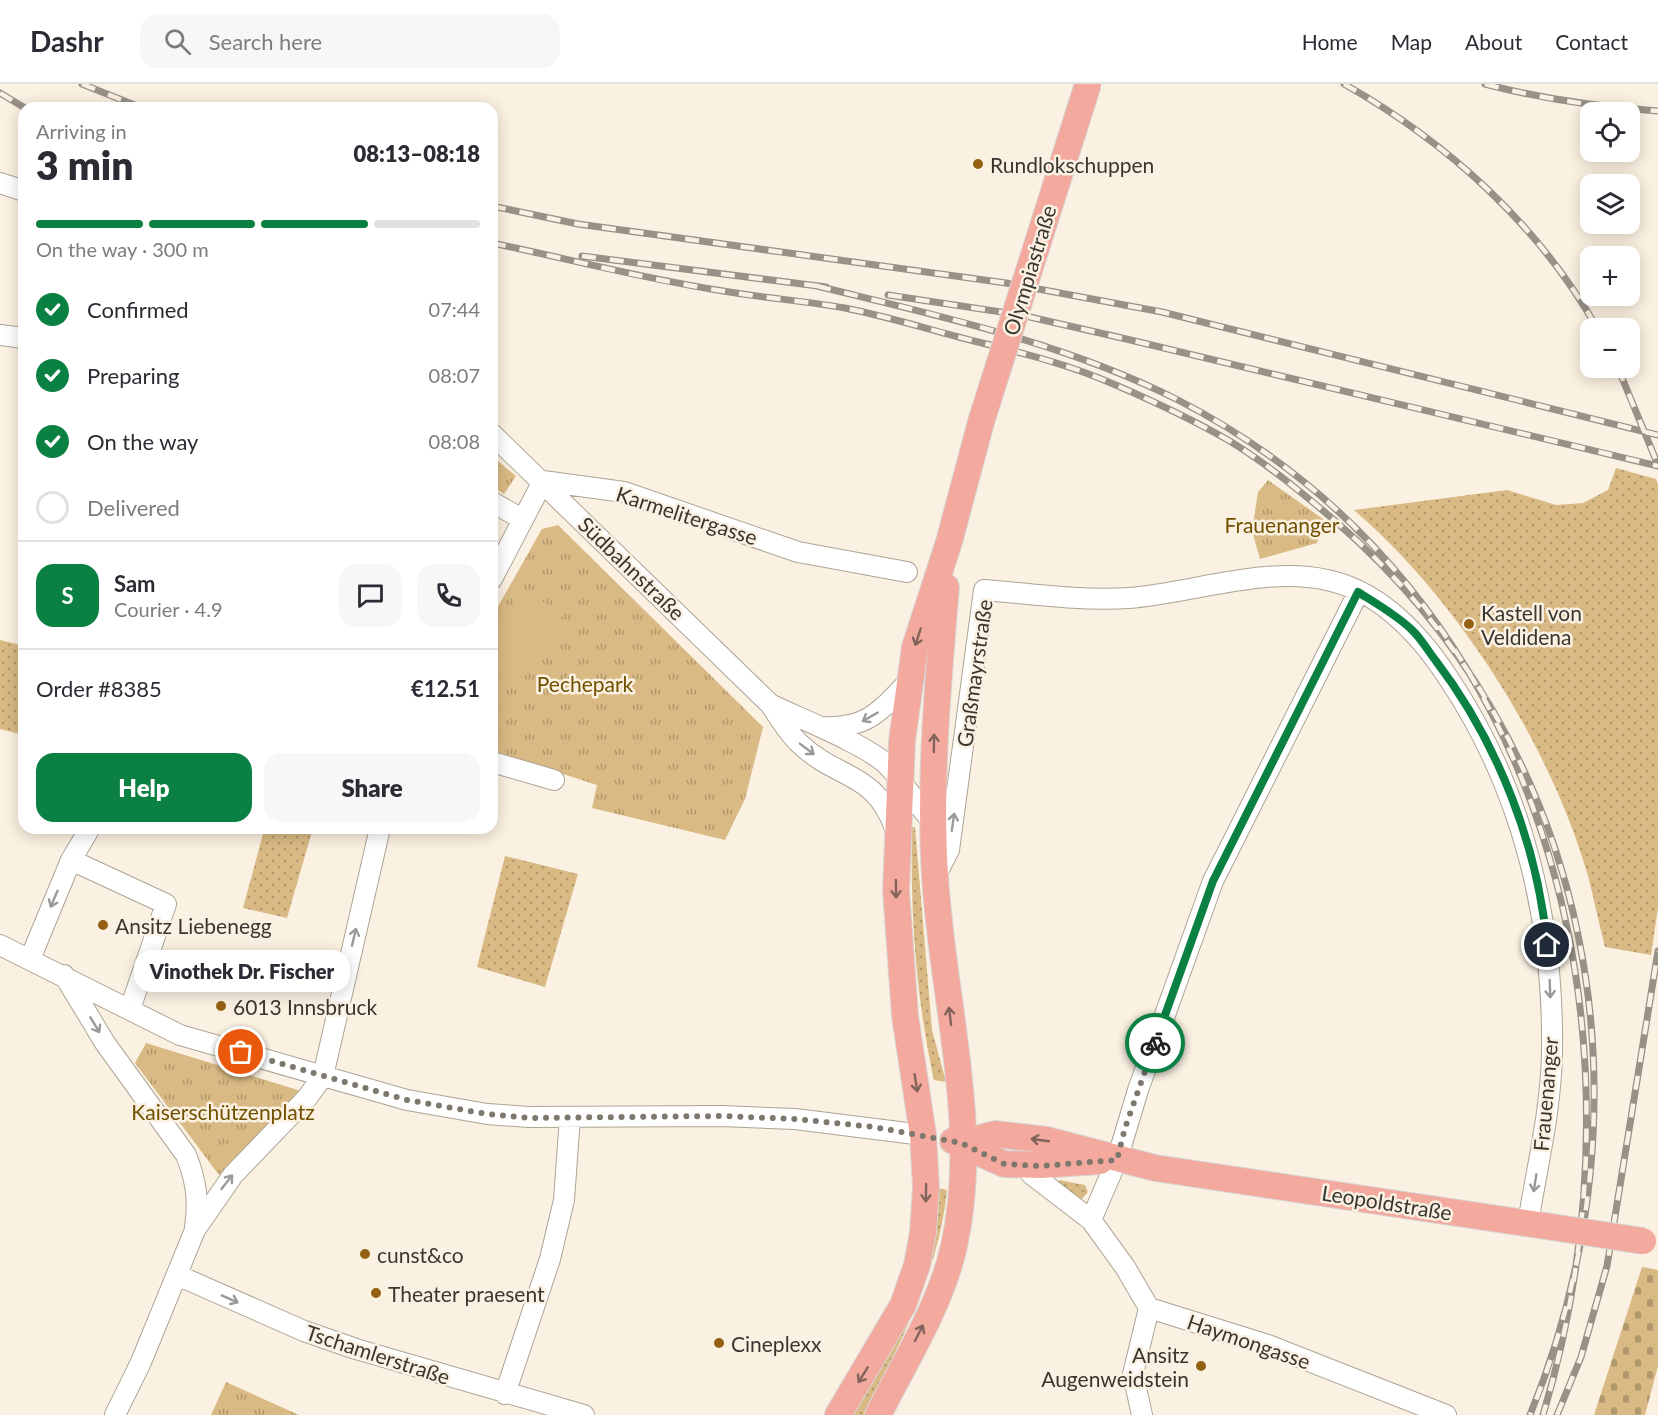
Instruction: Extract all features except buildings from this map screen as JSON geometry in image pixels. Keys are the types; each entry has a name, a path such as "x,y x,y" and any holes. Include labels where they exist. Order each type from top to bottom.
{"main road":[{"name":"Olympiastraße","path":"981,422 1088,84"},
{"name":"Graßmayrstraße","path":"838,1415 896,1320 914,1275 925,1216 923,1135 900,966 896,831 915,647 949,542 981,422"},
{"name":"Graßmayrstraße","path":"881,1411 929,1313 948,1268 960,1203 960,1088 935,878 934,823 934,730 949,542"},
{"name":"Leopoldstraße","path":"961,1143 995,1134 1047,1140 1117,1160 1650,1242"},
{"name":"Leopoldstraße","path":"923,1135 961,1143 1004,1164 1026,1166 1117,1160"}],"street":[{"path":"0,183 18,189"},
{"path":"0,335 18,337"},
{"name":"Südbahnstraße","path":"498,440 770,704"},
{"path":"498,567 543,481"},
{"name":"Karmelitergasse","path":"543,481 624,492 798,552 907,572"},
{"path":"498,505 522,519"},
{"name":"Graßmayrstraße","path":"935,878 949,850 984,590 1070,597 1130,598 1182,592 1265,577 1303,575 1330,580 1358,592"},
{"path":"1091,1220 1117,1160 1138,1090 1213,881 1358,592"},
{"name":"Frauenanger","path":"1358,592 1387,610 1413,631 1470,710 1512,800 1526,845 1546,933 1552,1053 1540,1225"},
{"path":"817,727 845,728 869,719 910,680"},
{"path":"770,704 879,758 900,779 918,807 934,823"},
{"path":"770,704 800,744 864,783 882,799 896,831"},
{"path":"498,764 554,780"},
{"path":"30,959 71,860 86,834"},
{"path":"115,1415 141,1362 195,1230 233,1175 307,1098 323,1076 379,834"},
{"path":"71,860 166,904 130,1009"},
{"name":"Leopoldstraße","path":"0,945 180,1035 407,1100 455,1110 529,1118 721,1116 795,1119 923,1135"},
{"path":"64,975 105,1043 186,1155 195,1176 198,1204 195,1230"},
{"path":"505,1394 536,1302 564,1200 570,1117"},
{"path":"1026,1166 1031,1174 1091,1220 1125,1267 1149,1308 1133,1374 1142,1415"},
{"name":"Tschamlerstraße","path":"177,1275 304,1331 505,1394 584,1415"},
{"name":"Haymongasse","path":"1149,1308 1268,1345 1446,1415"}],"green space":[{"path":"498,461 516,476 504,494 498,490"},
{"path":"1616,468 1656,479 1658,484 1658,908 1651,955 1605,947 1588,876 1571,826 1550,776 1525,726 1496,677 1464,631 1392,546 1354,510 1507,490 1556,505 1583,503 1608,490"},
{"name":"Frauenanger","path":"1268,480 1323,519 1317,543 1260,559 1252,531 1258,492"},
{"name":"Pechepark","path":"558,525 763,727 745,799 725,840 592,808 597,785 498,753 498,606 542,529"},
{"path":"522,588 563,615 521,682 498,668 498,628"},
{"path":"0,640 18,644 18,734 0,729"},
{"path":"912,827 915,827 932,1030 946,1082 934,1080 923,1018 913,923"},
{"path":"263,834 311,834 287,918 243,908"},
{"path":"505,856 578,874 545,987 477,967"},
{"name":"Kaiserschützenplatz","path":"146,1043 301,1091 219,1175 135,1063"},
{"path":"1059,1180 1085,1185 1088,1192 1081,1200 1057,1186"},
{"path":"938,1188 947,1190 942,1221 927,1279 904,1333 864,1415 851,1415 904,1328"},
{"path":"1642,1267 1658,1270 1658,1366 1645,1415 1594,1415"},
{"path":"226,1382 299,1415 211,1415"}],"railway":[{"path":"82,84 127,102"},
{"path":"1344,84 1419,132 1487,189 1519,221 1547,255 1574,290 1591,318"},
{"path":"1485,84 1571,102 1658,111"},
{"path":"0,93 18,104"},
{"path":"498,207 578,224 1006,283 1162,312 1658,435"},
{"path":"498,244 694,286 830,306 894,319 1029,355 1100,379 1201,425 1269,468 1334,520 1423,610 1493,711 1544,819 1578,934 1593,1053 1590,1174 1569,1296 1530,1415"},
{"path":"582,256 826,287"},
{"path":"817,286 955,320 1046,347 1091,362 1178,400 1305,482 1407,585 1486,703 1542,835 1576,975 1587,1121 1576,1269 1543,1415"},
{"path":"888,295 1021,315 1658,466"},
{"path":"1622,378 1658,465"},
{"path":"1557,1415 1581,1357 1607,1266 1658,951"}],"way so far":[{"path":"241,1052 407,1100 455,1110 529,1118 721,1116 795,1119 874,1127 923,1135 961,1143 1004,1164 1040,1166 1117,1160 1125,1128 1155,1043"}],"place":[{"name":"Rundlokschuppen","path":"978,164"},
{"name":"Kastell von Veldidena","path":"1469,624"},
{"name":"Ansitz Liebenegg","path":"103,925"},
{"name":"6013 Innsbruck","path":"221,1006"},
{"name":"Vinothek Dr. Fischer","path":"241,1052"},
{"name":"cunst&co","path":"365,1254"},
{"name":"Theater praesent","path":"376,1293"},
{"name":"Cineplexx","path":"719,1343"},
{"name":"Ansitz Augenweidstein","path":"1201,1366"}],"route":[{"path":"1155,1043 1213,881 1358,592 1387,610 1413,631 1470,710 1493,754 1512,800 1538,892 1547,945"}]}
